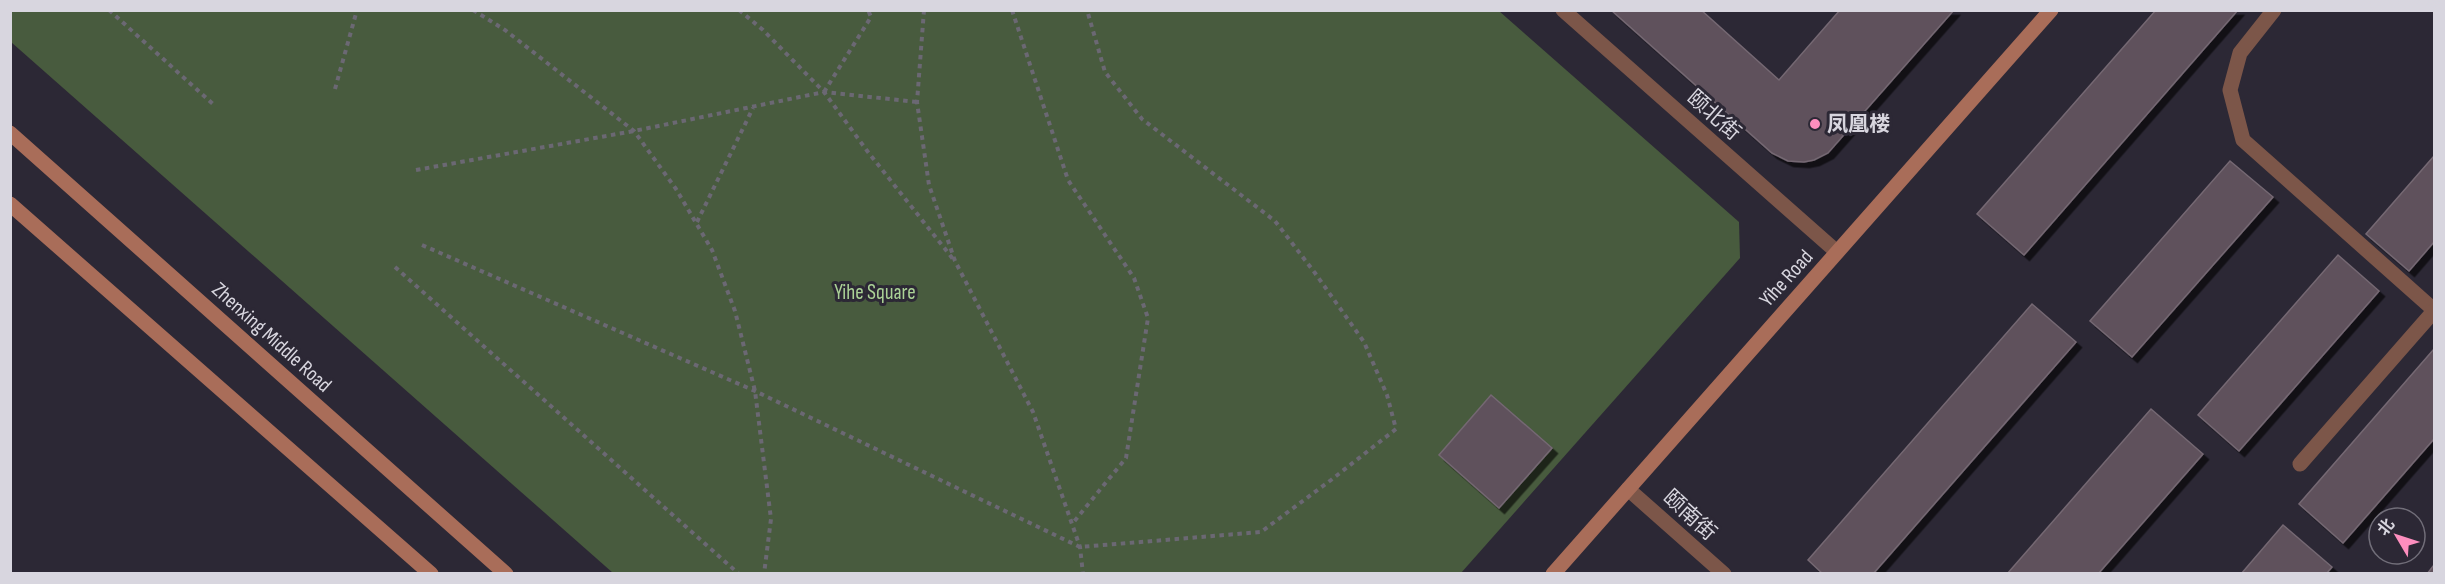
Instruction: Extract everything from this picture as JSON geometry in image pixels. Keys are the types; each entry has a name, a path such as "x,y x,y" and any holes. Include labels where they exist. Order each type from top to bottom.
{"street":[{"name":"颐北街","path":"1563,10 1837,252"},
{"name":"Yihe Road","path":"1552,573 2051,10"},
{"path":"2274,10 2240,53 2230,90 2243,140 2434,310 2300,464"},
{"name":"Zhenxing Middle Road","path":"10,133 506,573"},
{"path":"10,204 431,573"},
{"name":"颐南街","path":"1628,489 1724,573"}],"path":[{"path":"109,10 214,105"},
{"path":"335,89 357,10"},
{"path":"473,10 505,30 634,131 676,189 712,250 731,301 755,391 771,519 765,573"},
{"path":"739,10 763,30 824,92 868,152 955,261"},
{"path":"824,92 871,17 868,10"},
{"path":"924,10 917,102 929,185 955,261 1033,412 1080,547 1083,573"},
{"path":"1012,10 1068,180 1134,278 1148,318 1126,458 1072,525"},
{"path":"422,245 755,391 1080,547 1260,531 1396,429 1387,395 1364,342 1275,221 1142,119 1105,72 1087,10"},
{"path":"416,170 634,131 824,92 917,102"},
{"path":"696,223 753,107"},
{"path":"395,267 740,573"}],"green space":[{"name":"Yihe Square","path":"11,10 1499,11 1739,222 1740,258 1461,573 613,573 11,42"}],"building":[{"path":"1611,10 1701,10 1779,80 1840,10 1954,10 1828,153 1804,162 1788,161 1772,153"},
{"path":"2156,10 2238,10 2024,255 1977,214"},
{"path":"2434,156 2434,242 2409,271 2366,234"},
{"path":"2230,161 2273,197 2132,357 2090,321"},
{"path":"2338,255 2379,291 2239,451 2198,415"},
{"path":"2032,304 2076,342 1873,574 1823,574 1808,560"},
{"path":"2434,349 2434,439 2375,506 2367,506 2367,516 2343,543 2299,504"},
{"path":"1491,395 1552,448 1499,508 1439,455"},
{"path":"2151,409 2203,454 2098,574 2007,574"},
{"path":"2283,525 2332,567 2326,574 2241,574"},
{"path":"2434,565 2434,574 2427,574"}],"place":[{"name":"凤凰楼","path":"1815,124"}]}
